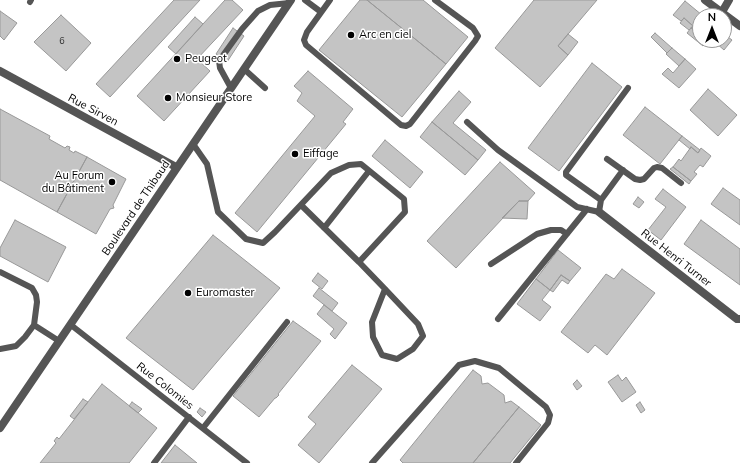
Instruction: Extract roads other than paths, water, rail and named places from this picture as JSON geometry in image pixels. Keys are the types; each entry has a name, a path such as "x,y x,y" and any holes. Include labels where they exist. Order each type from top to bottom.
{"street":[{"path":"705,0 716,8"},
{"name":"Boulevard de Thibaud","path":"0,428 290,1"},
{"path":"732,20 740,26"},
{"name":"Rue Sirven","path":"0,71 176,167"},
{"name":"Rue Henri Turner","path":"599,212 740,320"}],"lane":[{"path":"305,0 320,12"},
{"path":"330,0 307,32 304,40 306,45 401,124 406,126 415,118 478,36 473,28 435,0"},
{"path":"231,88 220,68 219,61 242,29 258,11 270,5 290,1"},
{"path":"244,69 265,88"},
{"path":"602,200 566,175 566,172 628,88"},
{"path":"467,122 498,150 577,207 599,212 602,200 623,170"},
{"path":"193,144 207,164 218,212 246,239 262,242 275,232 331,173 349,165 361,164 404,199 405,212 359,262"},
{"path":"607,159 635,179 644,179 654,168 657,167 662,168 681,183"},
{"path":"324,228 369,171"},
{"path":"301,205 359,262 385,289 418,324 423,336 414,348 397,359 382,354 373,337 372,322 385,289"},
{"path":"498,319 586,209"},
{"path":"491,264 537,234 551,230 561,230 567,234"},
{"path":"0,272 32,288 36,295 37,302 34,325 25,337 16,346 0,349"},
{"path":"203,428 287,322"},
{"path":"34,325 59,342"},
{"name":"Rue Colomies","path":"71,325 247,463"},
{"path":"373,463 459,365 475,361 499,368 546,407 550,416 548,423 516,463"},
{"path":"154,463 188,417"}],"place":[{"name":"Arc en ciel","path":"351,35"},
{"name":"Peugeot","path":"177,59"},
{"name":"Monsieur Store","path":"168,98"},
{"name":"Eiffage","path":"295,154"},
{"name":"Au Forum du Bâtiment","path":"112,182"},
{"name":"Euromaster","path":"188,293"}]}
